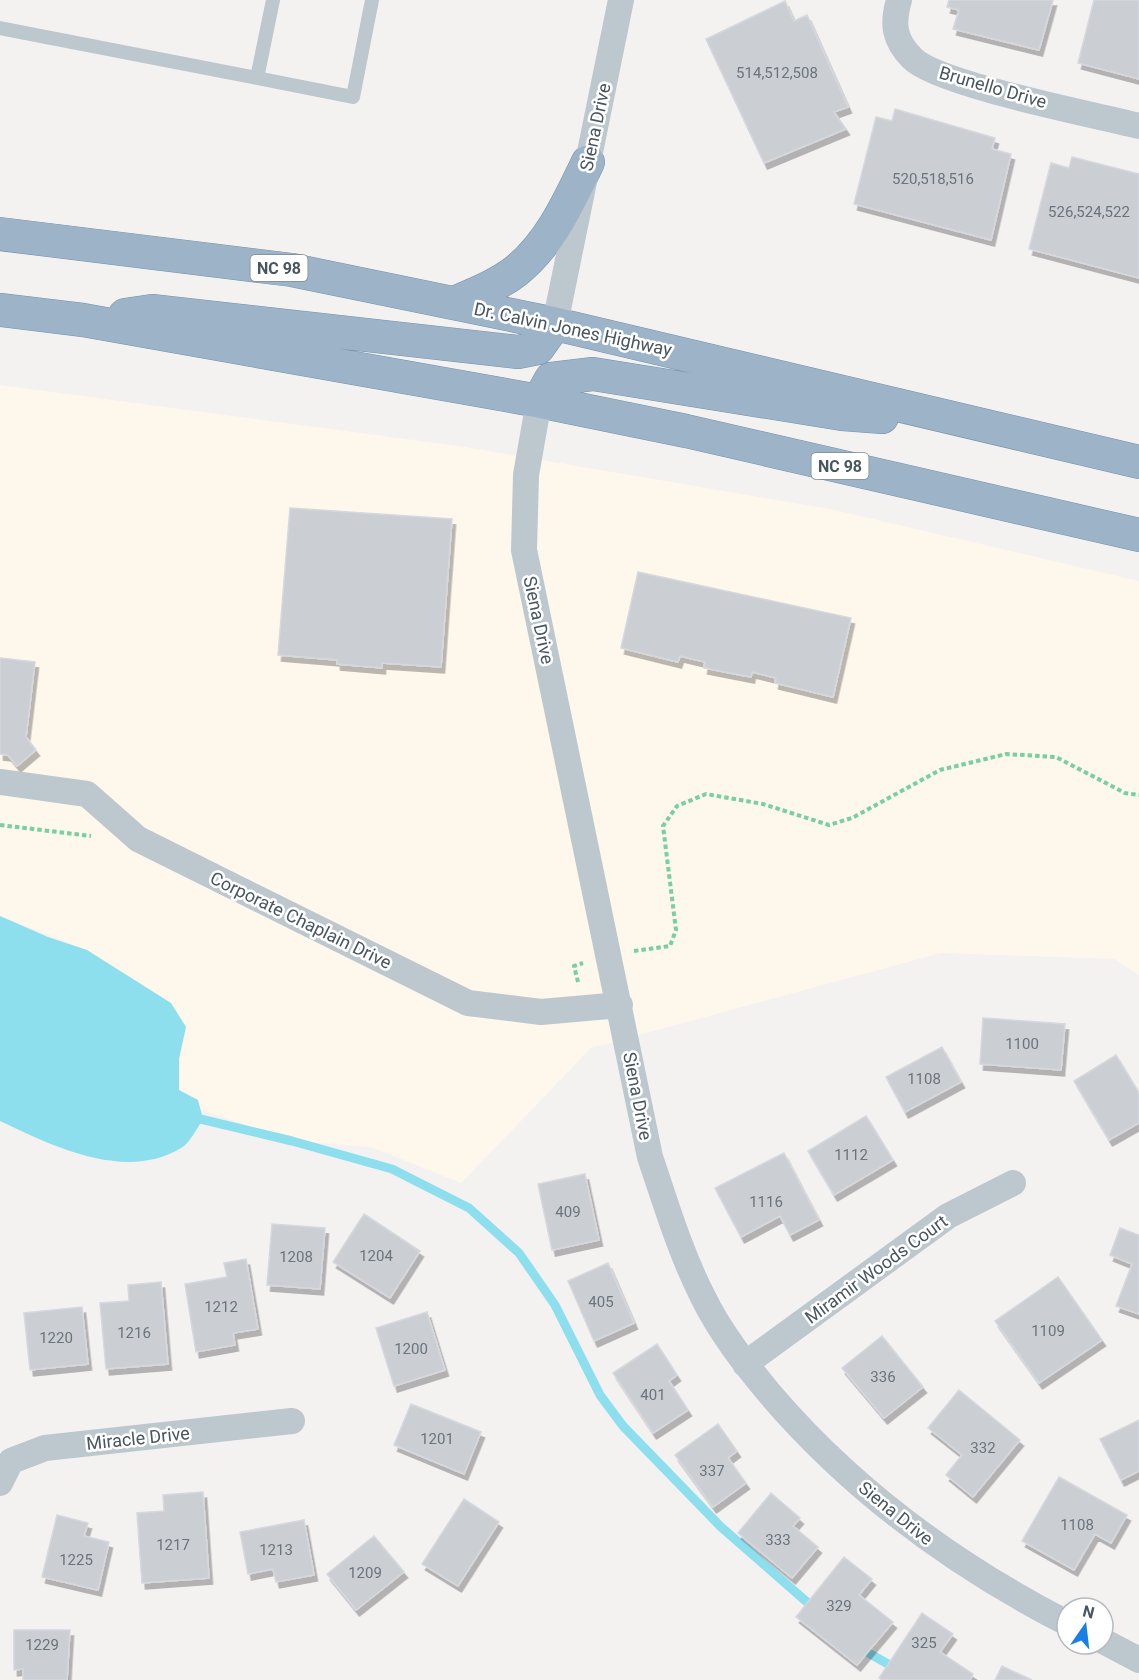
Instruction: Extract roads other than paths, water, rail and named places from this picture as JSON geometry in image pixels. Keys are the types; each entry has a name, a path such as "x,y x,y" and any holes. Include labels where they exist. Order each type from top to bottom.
{"highway":[{"path":"454,303 491,287 517,271 560,220 588,162"},
{"name":"Dr. Calvin Jones Highway","path":"0,234 292,270 555,324 1139,462"},
{"name":"NC 98","path":"0,310 83,320 539,401 686,431 1139,535"},
{"path":"83,320 152,311 518,352 538,348 555,324"},
{"path":"539,401 551,379 593,374 842,414 986,425"}],"street":[{"name":"Siena Drive","path":"555,324 621,0"},
{"name":"Brunello Drive","path":"899,0 896,11 896,37 913,60 946,77 1139,126"},
{"name":"Siena Drive","path":"539,401 526,475 524,550 650,1157 682,1253 704,1299 745,1364 804,1433 876,1501 945,1552 1055,1616"},
{"name":"Corporate Chaplain Drive","path":"0,782 87,794 138,839 468,1003 541,1012 620,1005"},
{"name":"Miramir Woods Court","path":"745,1364 948,1216 1013,1183"},
{"name":"Miracle Drive","path":"0,1483 11,1461 45,1448 292,1421"},
{"path":"1115,1647 1139,1660"}],"lane":[{"path":"257,78 273,0"},
{"path":"0,28 353,97 372,0"}],"water":[{"path":"0,916 48,937 87,950 171,1003 186,1027 179,1059 179,1090 198,1100 203,1119 184,1146 160,1158 137,1162 113,1161 89,1157 42,1141 0,1121"}],"waterway":[{"path":"192,1117 292,1141 392,1169 469,1208 519,1253 555,1305 600,1395 623,1426 720,1526 816,1610"},
{"path":"858,1647 916,1680"}]}
